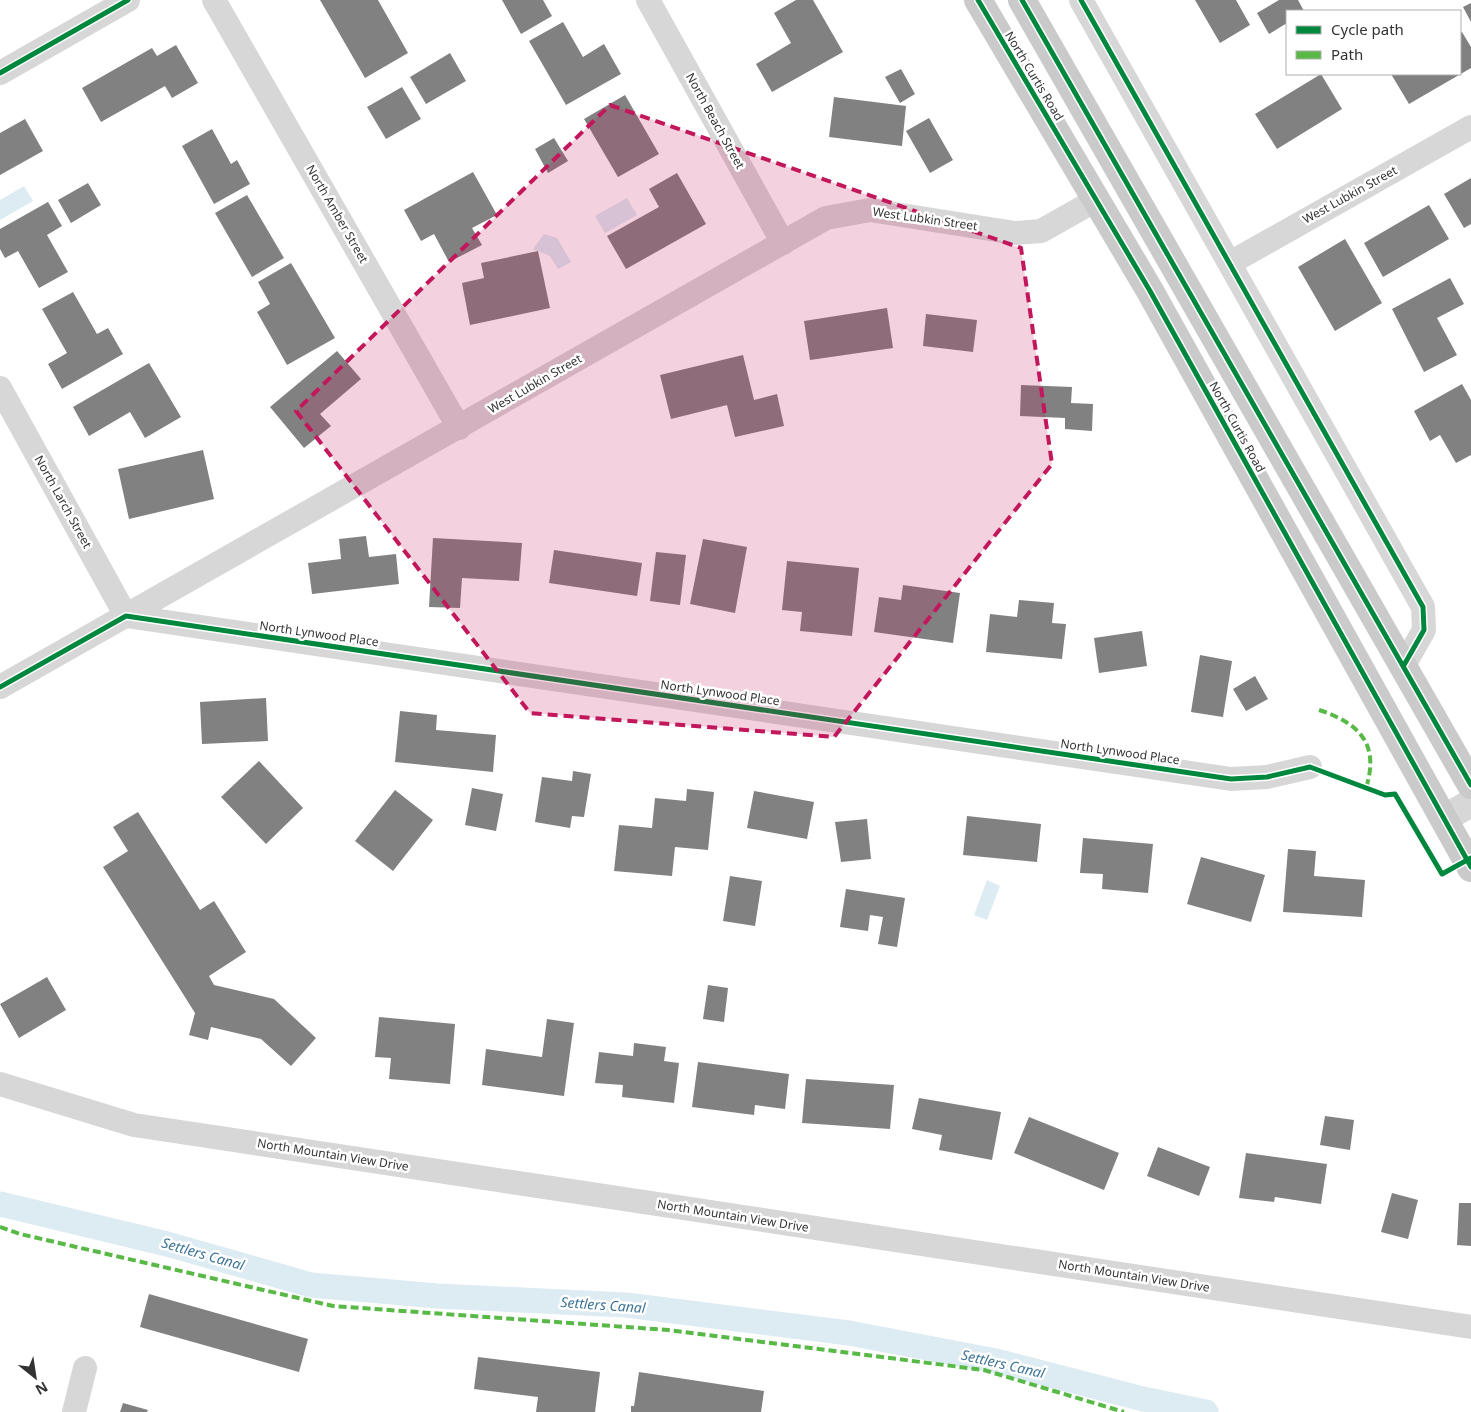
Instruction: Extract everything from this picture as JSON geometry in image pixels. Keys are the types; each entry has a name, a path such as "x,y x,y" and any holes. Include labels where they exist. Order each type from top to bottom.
{"main road":[{"name":"North Curtis Road","path":"978,0 1150,291 1445,818 1471,868"},
{"name":"North Curtis Road","path":"1022,0 1471,785"}],"street":[{"path":"0,73 128,0"},
{"name":"North Amber Street","path":"214,0 459,428"},
{"name":"North Beach Street","path":"648,0 783,243"},
{"path":"1080,0 1423,606 1424,630 1404,665"},
{"name":"West Lubkin Street","path":"1230,263 1471,127"},
{"name":"West Lubkin Street","path":"0,687 826,218 870,210 1015,233 1040,230 1096,200"},
{"name":"North Larch Street","path":"0,388 126,616"},
{"name":"North Lynwood Place","path":"126,616 1231,779 1267,777 1310,767"},
{"path":"1445,818 1471,803"},
{"name":"North Mountain View Drive","path":"0,1084 134,1125 1471,1327"},
{"path":"74,1412 85,1368"}],"highlighted area":[{"path":"610,105 1021,248 1052,464 834,737 530,713 296,411"}],"shaded area":[{"path":"24,186 33,201 0,220 0,200"},
{"path":"627,198 637,215 605,233 595,216"},
{"path":"544,234 557,238 571,262 558,269 550,256 533,249"},
{"path":"987,880 1000,886 987,920 974,915"}],"building":[{"path":"320,0 378,0 408,53 365,78"},
{"path":"502,0 543,0 552,16 521,34"},
{"path":"796,0 813,0 843,52 772,92 756,64 791,43 774,13"},
{"path":"1195,0 1236,0 1250,25 1220,43"},
{"path":"1279,0 1298,0 1303,10 1286,10 1286,24 1269,34 1257,13"},
{"path":"1471,3 1471,22 1463,7"},
{"path":"563,22 583,57 604,44 621,74 566,105 529,41"},
{"path":"1461,32 1471,47 1471,68 1461,74"},
{"path":"176,45 198,83 172,98 165,86 101,122 82,88 152,48 157,56"},
{"path":"450,53 466,81 426,104 410,77"},
{"path":"901,69 915,94 900,103 885,77"},
{"path":"1319,75 1322,75 1342,109 1277,149 1255,114"},
{"path":"1392,75 1459,75 1409,104"},
{"path":"402,87 421,119 386,139 367,107"},
{"path":"625,95 659,154 618,177 584,119"},
{"path":"834,97 906,106 902,146 829,137"},
{"path":"929,118 953,160 930,173 906,131"},
{"path":"25,119 43,151 0,175 0,133"},
{"path":"212,129 231,164 237,160 250,184 214,204 182,146"},
{"path":"554,138 568,161 548,173 535,149"},
{"path":"473,172 497,215 472,228 482,245 449,262 434,234 421,241 404,210"},
{"path":"677,173 706,224 626,269 607,236 659,207 649,189"},
{"path":"1471,178 1471,224 1464,228 1444,194"},
{"path":"88,183 101,205 71,223 58,200"},
{"path":"247,195 284,258 252,277 215,213"},
{"path":"48,202 62,226 47,235 68,272 39,288 18,251 5,258 0,249 0,229"},
{"path":"1429,205 1449,239 1383,277 1364,243"},
{"path":"1345,239 1382,303 1335,331 1298,267"},
{"path":"538,251 550,308 470,325 462,283 484,278 481,263"},
{"path":"291,263 335,338 287,365 257,312 270,304 258,282"},
{"path":"1450,278 1464,304 1437,318 1457,355 1424,372 1392,309"},
{"path":"73,292 97,334 108,328 123,354 62,389 48,364 67,353 42,309"},
{"path":"887,308 893,348 810,360 804,321"},
{"path":"926,314 977,320 973,352 923,346"},
{"path":"337,351 361,379 320,414 331,426 304,448 270,407"},
{"path":"743,355 754,400 777,394 784,426 735,437 727,405 671,419 660,375"},
{"path":"149,363 181,417 145,438 130,412 89,436 73,407"},
{"path":"1462,384 1471,400 1471,455 1456,463 1440,435 1430,441 1414,411"},
{"path":"1021,385 1072,387 1071,403 1093,404 1092,431 1065,429 1065,418 1020,416"},
{"path":"203,450 214,499 129,519 118,469"},
{"path":"366,536 369,557 396,554 399,584 312,594 308,563 341,559 339,539"},
{"path":"433,538 522,543 519,581 462,578 460,608 429,607"},
{"path":"703,539 747,547 735,613 690,604"},
{"path":"554,550 642,563 637,596 549,583"},
{"path":"656,552 686,555 680,605 650,601"},
{"path":"787,561 859,568 852,636 800,631 802,612 782,610"},
{"path":"903,585 960,593 953,643 874,632 879,597 901,600"},
{"path":"1019,600 1054,603 1052,623 1066,624 1062,659 986,652 990,614 1017,617"},
{"path":"1142,631 1147,666 1099,673 1094,638"},
{"path":"1200,655 1232,661 1223,717 1191,712"},
{"path":"1255,676 1268,699 1246,711 1233,689"},
{"path":"266,698 268,741 202,744 200,702"},
{"path":"400,711 437,715 436,730 496,735 493,772 395,762"},
{"path":"259,761 303,808 266,844 221,797"},
{"path":"573,771 591,774 584,817 572,816 570,828 535,822 542,777 572,781"},
{"path":"472,788 503,794 496,831 465,825"},
{"path":"687,789 714,792 708,850 675,847 672,876 614,871 619,825 652,828 655,798 686,801"},
{"path":"395,790 433,820 393,871 355,841"},
{"path":"754,791 814,802 807,839 747,828"},
{"path":"138,812 200,910 214,901 246,952 209,976 214,985 274,999 316,1038 291,1066 261,1039 211,1027 208,1040 189,1035 195,1013 103,867 128,851 113,827"},
{"path":"967,816 1041,824 1037,862 963,855"},
{"path":"867,819 871,859 841,862 835,822"},
{"path":"1083,838 1153,844 1148,893 1102,889 1103,874 1080,873"},
{"path":"1288,849 1316,851 1314,876 1365,880 1362,917 1283,912"},
{"path":"1201,857 1265,875 1251,922 1187,904"},
{"path":"730,876 762,881 755,926 723,921"},
{"path":"846,889 905,898 897,947 878,944 883,917 870,915 868,931 840,927"},
{"path":"47,977 66,1010 19,1038 0,1004"},
{"path":"708,985 728,988 724,1022 703,1019"},
{"path":"379,1017 455,1024 450,1084 389,1079 391,1058 375,1057"},
{"path":"547,1019 574,1023 564,1096 482,1085 486,1049 542,1057"},
{"path":"634,1043 666,1047 664,1061 679,1063 674,1103 622,1097 623,1085 595,1083 599,1052 633,1056"},
{"path":"698,1062 789,1074 785,1109 755,1105 754,1115 692,1107"},
{"path":"806,1079 894,1085 890,1129 802,1123"},
{"path":"919,1098 1001,1112 992,1160 939,1150 942,1135 912,1129"},
{"path":"1325,1116 1354,1120 1350,1150 1320,1145"},
{"path":"1029,1117 1119,1153 1104,1190 1014,1153"},
{"path":"1158,1147 1210,1167 1199,1196 1147,1176"},
{"path":"1246,1153 1327,1164 1321,1204 1275,1197 1274,1202 1239,1198"},
{"path":"1392,1193 1418,1200 1408,1239 1381,1232"},
{"path":"1459,1203 1471,1203 1471,1246 1457,1245"},
{"path":"149,1294 308,1339 299,1372 140,1327"},
{"path":"478,1357 600,1372 595,1412 536,1412 538,1397 474,1389"},
{"path":"639,1372 764,1391 761,1412 631,1412 631,1406 634,1406"},
{"path":"123,1403 148,1410 147,1412 120,1412"}],"waterway":[{"name":"Settlers Canal","path":"0,1204 167,1244 311,1285 437,1296 626,1305 849,1333 996,1361 1143,1399 1206,1412"}],"marked path":[{"path":"1319,710 1345,721 1363,737 1368,747 1370,759 1370,773 1366,788"},
{"path":"0,1227 20,1234 333,1306 668,1330 984,1370 1124,1412"}],"cycle path":[{"path":"0,73 128,0"},
{"path":"978,0 1150,291 1471,867"},
{"path":"1022,0 1471,785"},
{"path":"1081,0 1423,607 1424,630 1404,665"},
{"path":"0,687 126,616 1231,779 1267,777 1310,767 1385,795 1395,794 1442,874 1471,858"}]}
